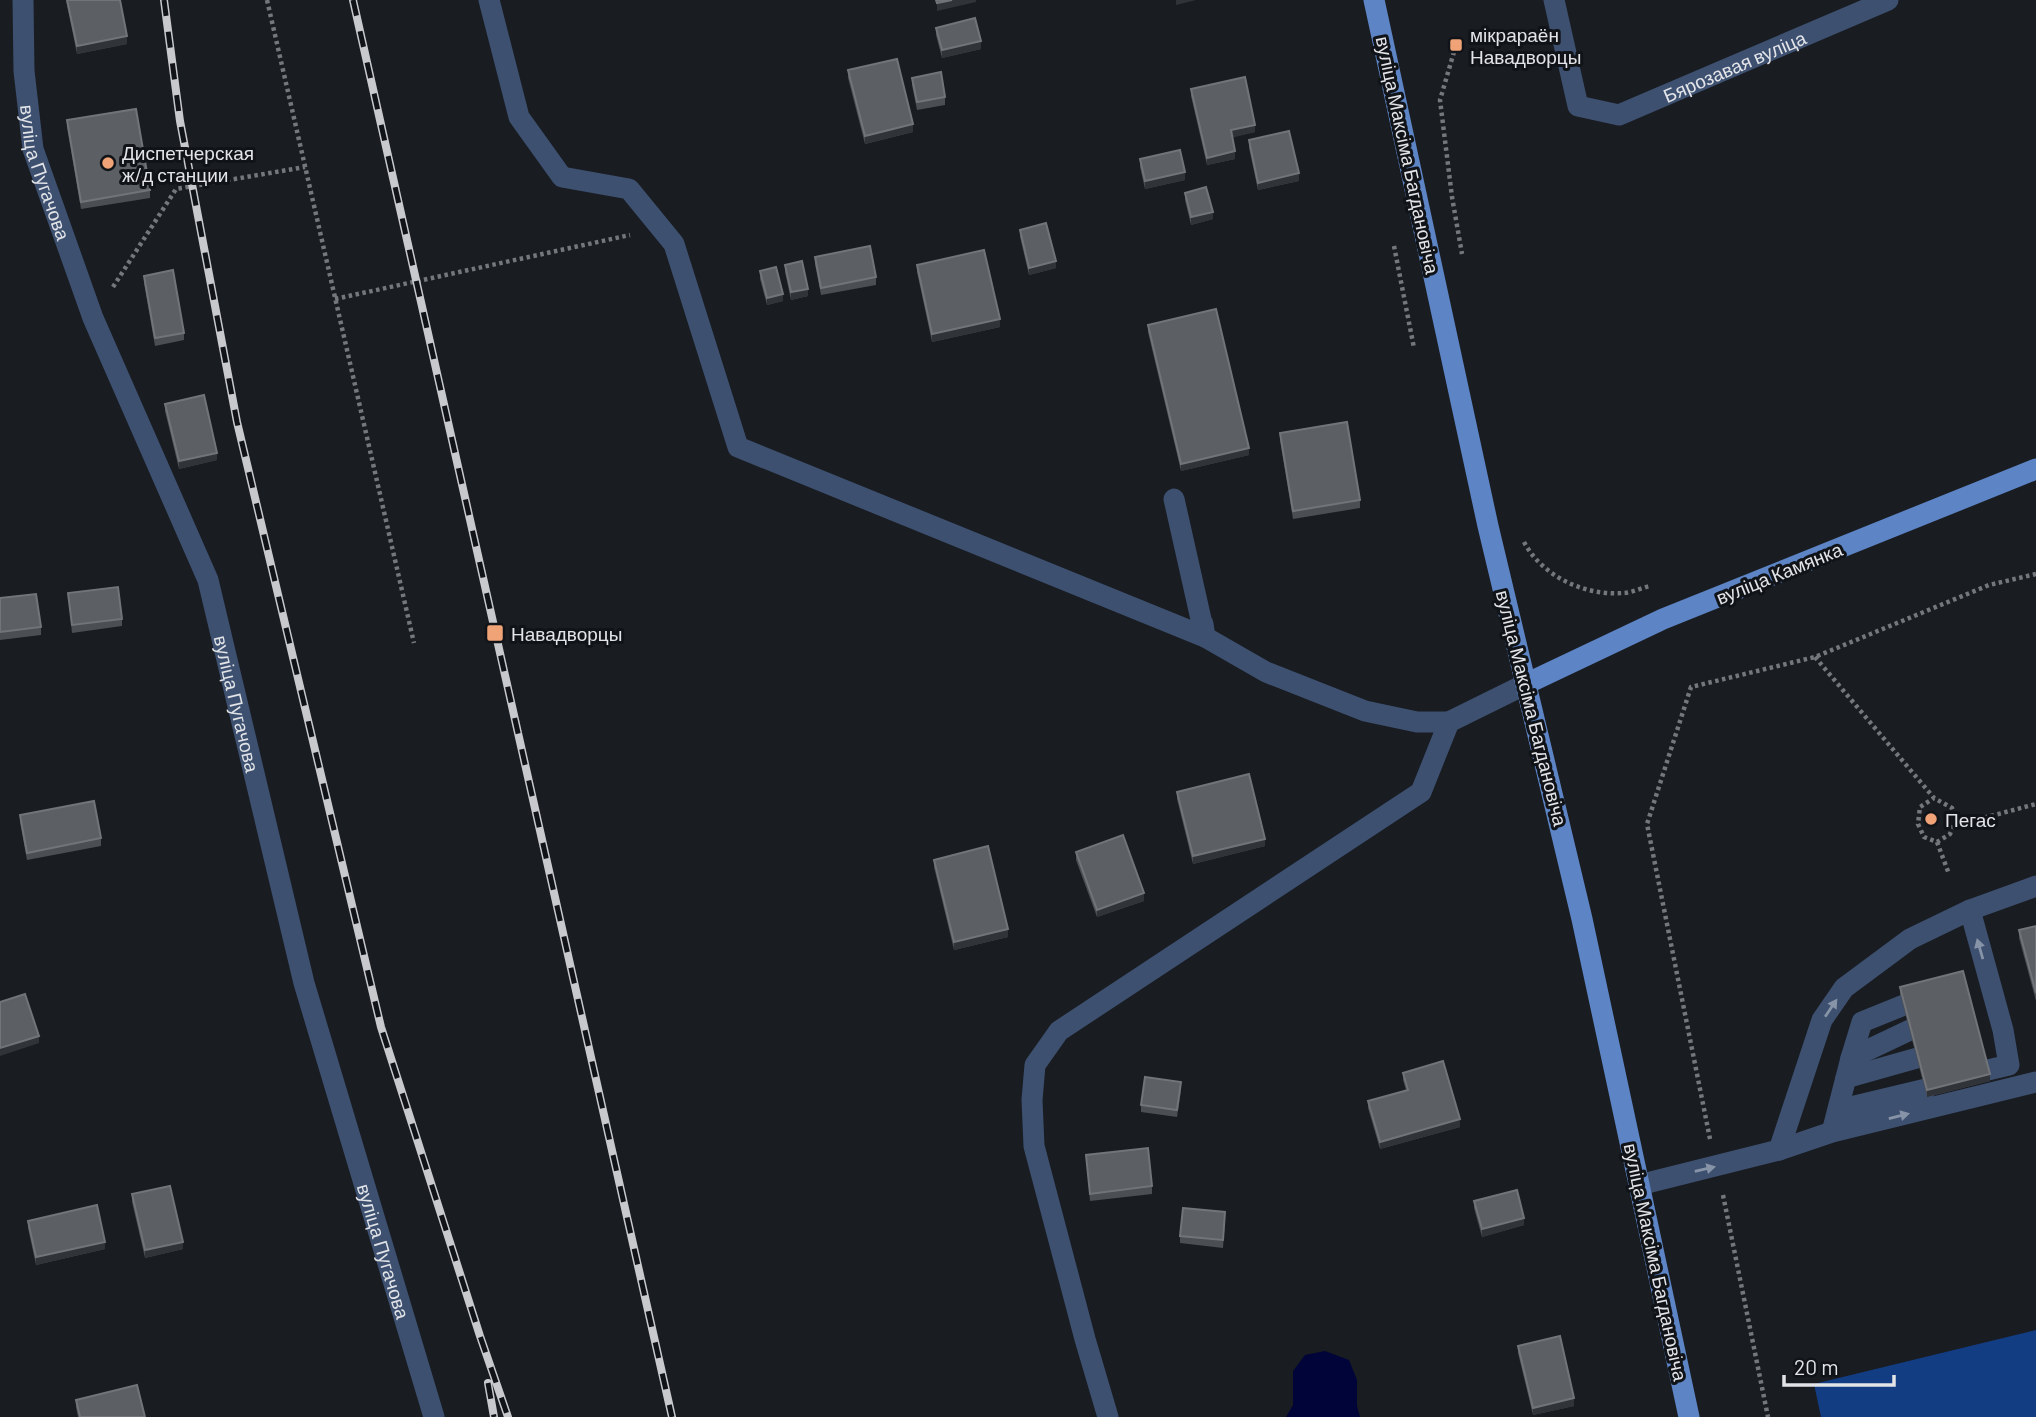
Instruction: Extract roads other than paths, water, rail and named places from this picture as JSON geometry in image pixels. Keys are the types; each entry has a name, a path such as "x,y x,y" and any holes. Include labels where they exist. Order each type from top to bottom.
{"main road":[{"name":"вуліца Максіма Багдановіча","path":"1374,0 1488,526 1582,919 1689,1417"},
{"name":"вуліца Камянка","path":"1526,684 1663,619 2036,470"}],"street":[{"name":"вуліца Пугачова","path":"23,0 24,71 33,149 93,317 208,580 304,983 434,1417"},
{"path":"489,0 519,117 562,177 629,189 674,244 738,447 1206,637 1266,672 1365,711 1417,722 1449,722 1526,684"},
{"name":"Бярозавая вуліца","path":"1554,0 1578,106 1619,115 1888,0"},
{"path":"1174,499 1206,637"},
{"path":"1108,1417 1034,1146 1032,1100 1035,1065 1059,1031 1421,792 1449,722"},
{"path":"1779,1150 1822,1020 1844,988 1910,939 1970,911 2036,886"},
{"path":"1639,1185 1779,1150 1832,1132 2026,1085 2009,1065 2003,1030 1970,911"},
{"path":"1966,987 1989,979"},
{"path":"1972,1011 1995,1003"},
{"path":"1832,1132 1862,1022 1904,1005"},
{"path":"1848,1068 1910,1030"},
{"path":"1979,1038 2003,1030"},
{"path":"1848,1068 1917,1058"},
{"path":"1987,1070 2009,1065"},
{"path":"1838,1110 1926,1089"}],"railway":[{"path":"164,0 180,121 237,422 381,1027 508,1417"},
{"path":"353,0 672,1417"},
{"path":"488,1383 494,1417"}],"place":[{"name":"мікрараён Навадворцы","path":"1456,45"},
{"name":"Диспетчерская ж/д станции","path":"108,163"},
{"name":"Навадворцы","path":"495,633"},
{"name":"Пегас","path":"1931,819"}]}
